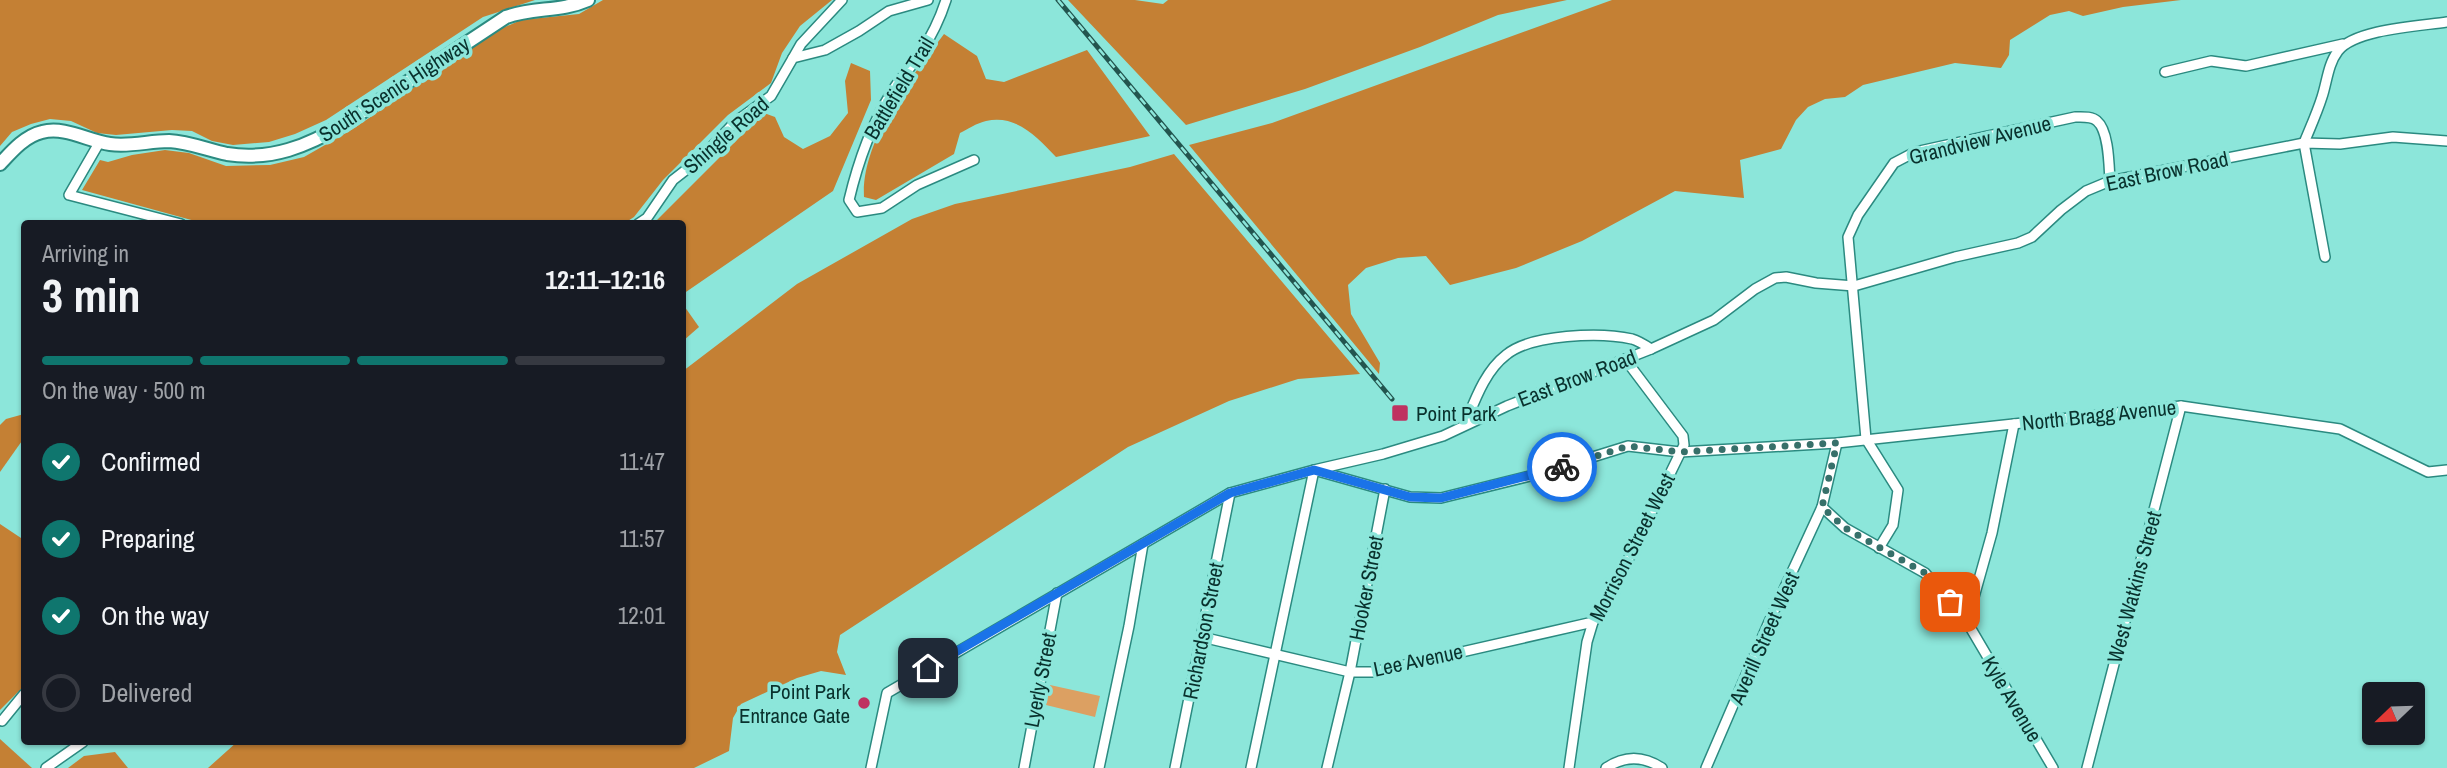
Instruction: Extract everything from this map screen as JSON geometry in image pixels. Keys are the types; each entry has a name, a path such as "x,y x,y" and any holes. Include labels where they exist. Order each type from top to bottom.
{"main road":[{"name":"South Scenic Highway","path":"0,164 27,139 39,132 60,130 99,143 127,146 169,141 230,154 249,155 295,149 344,124 506,17 533,10 560,9 588,0"}],"street":[{"name":"Shingle Road","path":"644,220 673,180 700,159 734,122 771,96 801,44 842,0"},
{"path":"793,58 825,50 889,11 928,0"},
{"name":"Battlefield Trail","path":"946,0 940,19 920,54 891,92 868,138 849,200 857,212 882,208 917,185 974,160"},
{"path":"2165,72 2211,61 2246,66 2399,29 2447,22"},
{"path":"2325,257 2304,143 2322,97 2330,66 2339,49 2348,43"},
{"name":"Grandview Avenue","path":"1854,286 1848,237 1858,215 1894,163 1916,152 2076,117 2091,118 2097,120 2102,127 2107,144 2110,181"},
{"name":"East Brow Road","path":"871,768 887,693 1230,493 1384,454 1443,436 1465,424 1651,349 1719,317 1755,289 1776,278 1854,286 2026,240 2086,191 2110,181 2304,143 2340,144 2393,137 2447,141"},
{"path":"99,143 69,195 166,220"},
{"path":"1854,286 1866,439 1898,490 1893,525 1879,548"},
{"name":"East Brow Road","path":"1465,424 1493,368 1513,350 1528,343 1572,337 1610,336 1636,340 1651,349"},
{"path":"1625,359 1683,436 1684,445 1680,452"},
{"name":"North Bragg Avenue","path":"1837,443 2181,405 2340,429 2428,472 2447,470"},
{"name":"West Watkins Street","path":"2087,768 2181,405"},
{"path":"1967,622 1992,533 2014,424"},
{"path":"1251,768 1314,470 1410,497 1441,498 1538,474 1628,446 1680,452 1837,443"},
{"name":"Averill Street West","path":"1706,768 1822,507 1837,443"},
{"name":"Morrison Street West","path":"1569,768 1592,622 1630,556 1680,452"},
{"name":"Hooker Street","path":"1327,768 1350,672 1385,489"},
{"name":"Richardson Street","path":"1175,768 1230,493"},
{"name":"Kyle Avenue","path":"1822,507 1845,528 1925,573 1967,622 2053,768"},
{"path":"1099,768 1143,544"},
{"name":"Lyerly Street","path":"1024,768 1057,593"},
{"name":"Lee Avenue","path":"1202,637 1350,672 1374,672 1592,622"},
{"path":"2,721 21,698"},
{"path":"46,768 79,745"},
{"path":"1606,768 1624,759 1640,758 1662,768"}],"shaded area":[{"path":"0,0 535,0 483,17 326,120 269,142 233,145 212,141 192,131 172,130 116,135 97,133 71,121 50,119 12,132 0,146"},
{"path":"603,0 832,0 800,26 782,53 771,83 728,115 663,180 629,220 191,220 82,190 100,160 108,162 165,150 189,153 226,166 270,165 304,157 353,129 498,30 521,20 579,14"},
{"path":"1068,0 1135,0 1163,4 1168,0 1567,0 1498,15 1305,89 1186,125"},
{"path":"1612,0 2181,0 2123,7 2083,16 2069,11 2050,15 2010,40 2009,55 2001,68 1955,63 1863,85 1845,97 1825,99 1808,107 1796,120 1781,149 1740,160 1744,198 1675,191 1582,241 1516,268 1450,285 1426,256 1398,258 1366,268 1348,285 1351,314 1380,363 1379,374 1189,145 1272,123"},
{"path":"944,34 977,56 986,79 1004,82 1087,50 1150,136 1056,157 1033,135 1016,124 986,121 960,133 954,154 876,200 864,197 865,176 880,132 904,89"},
{"path":"851,63 870,71 871,100 833,191 686,292 686,220 657,220 764,113 775,117 784,137 803,149 830,136 848,113 845,81"},
{"path":"1174,154 1360,374 1298,379 1229,401 1128,447 840,635 837,652 846,675 821,671 797,678 741,704 733,718 729,751 694,768 208,768 234,745 686,745 686,369 797,284 912,219 955,204 1130,167"},
{"path":"686,309 699,327 686,338"},
{"path":"21,415 21,442 0,472 0,425 6,419"},
{"path":"0,524 21,538 21,689 0,710"},
{"path":"1050,685 1100,696 1095,717 1046,705"},
{"path":"0,739 32,768 0,768"},
{"path":"115,752 128,768 68,768 84,756"}],"railway":[{"path":"1058,0 1392,399"}],"way so far":[{"path":"1562,467 1628,446 1680,452 1837,443 1822,507 1863,540 1925,573 1950,602"}],"place":[{"name":"Point Park","path":"1400,413"},
{"name":"Point Park Entrance Gate","path":"864,703"}],"route":[{"path":"928,668 1230,493 1314,470 1410,497 1441,498 1562,467"}]}
